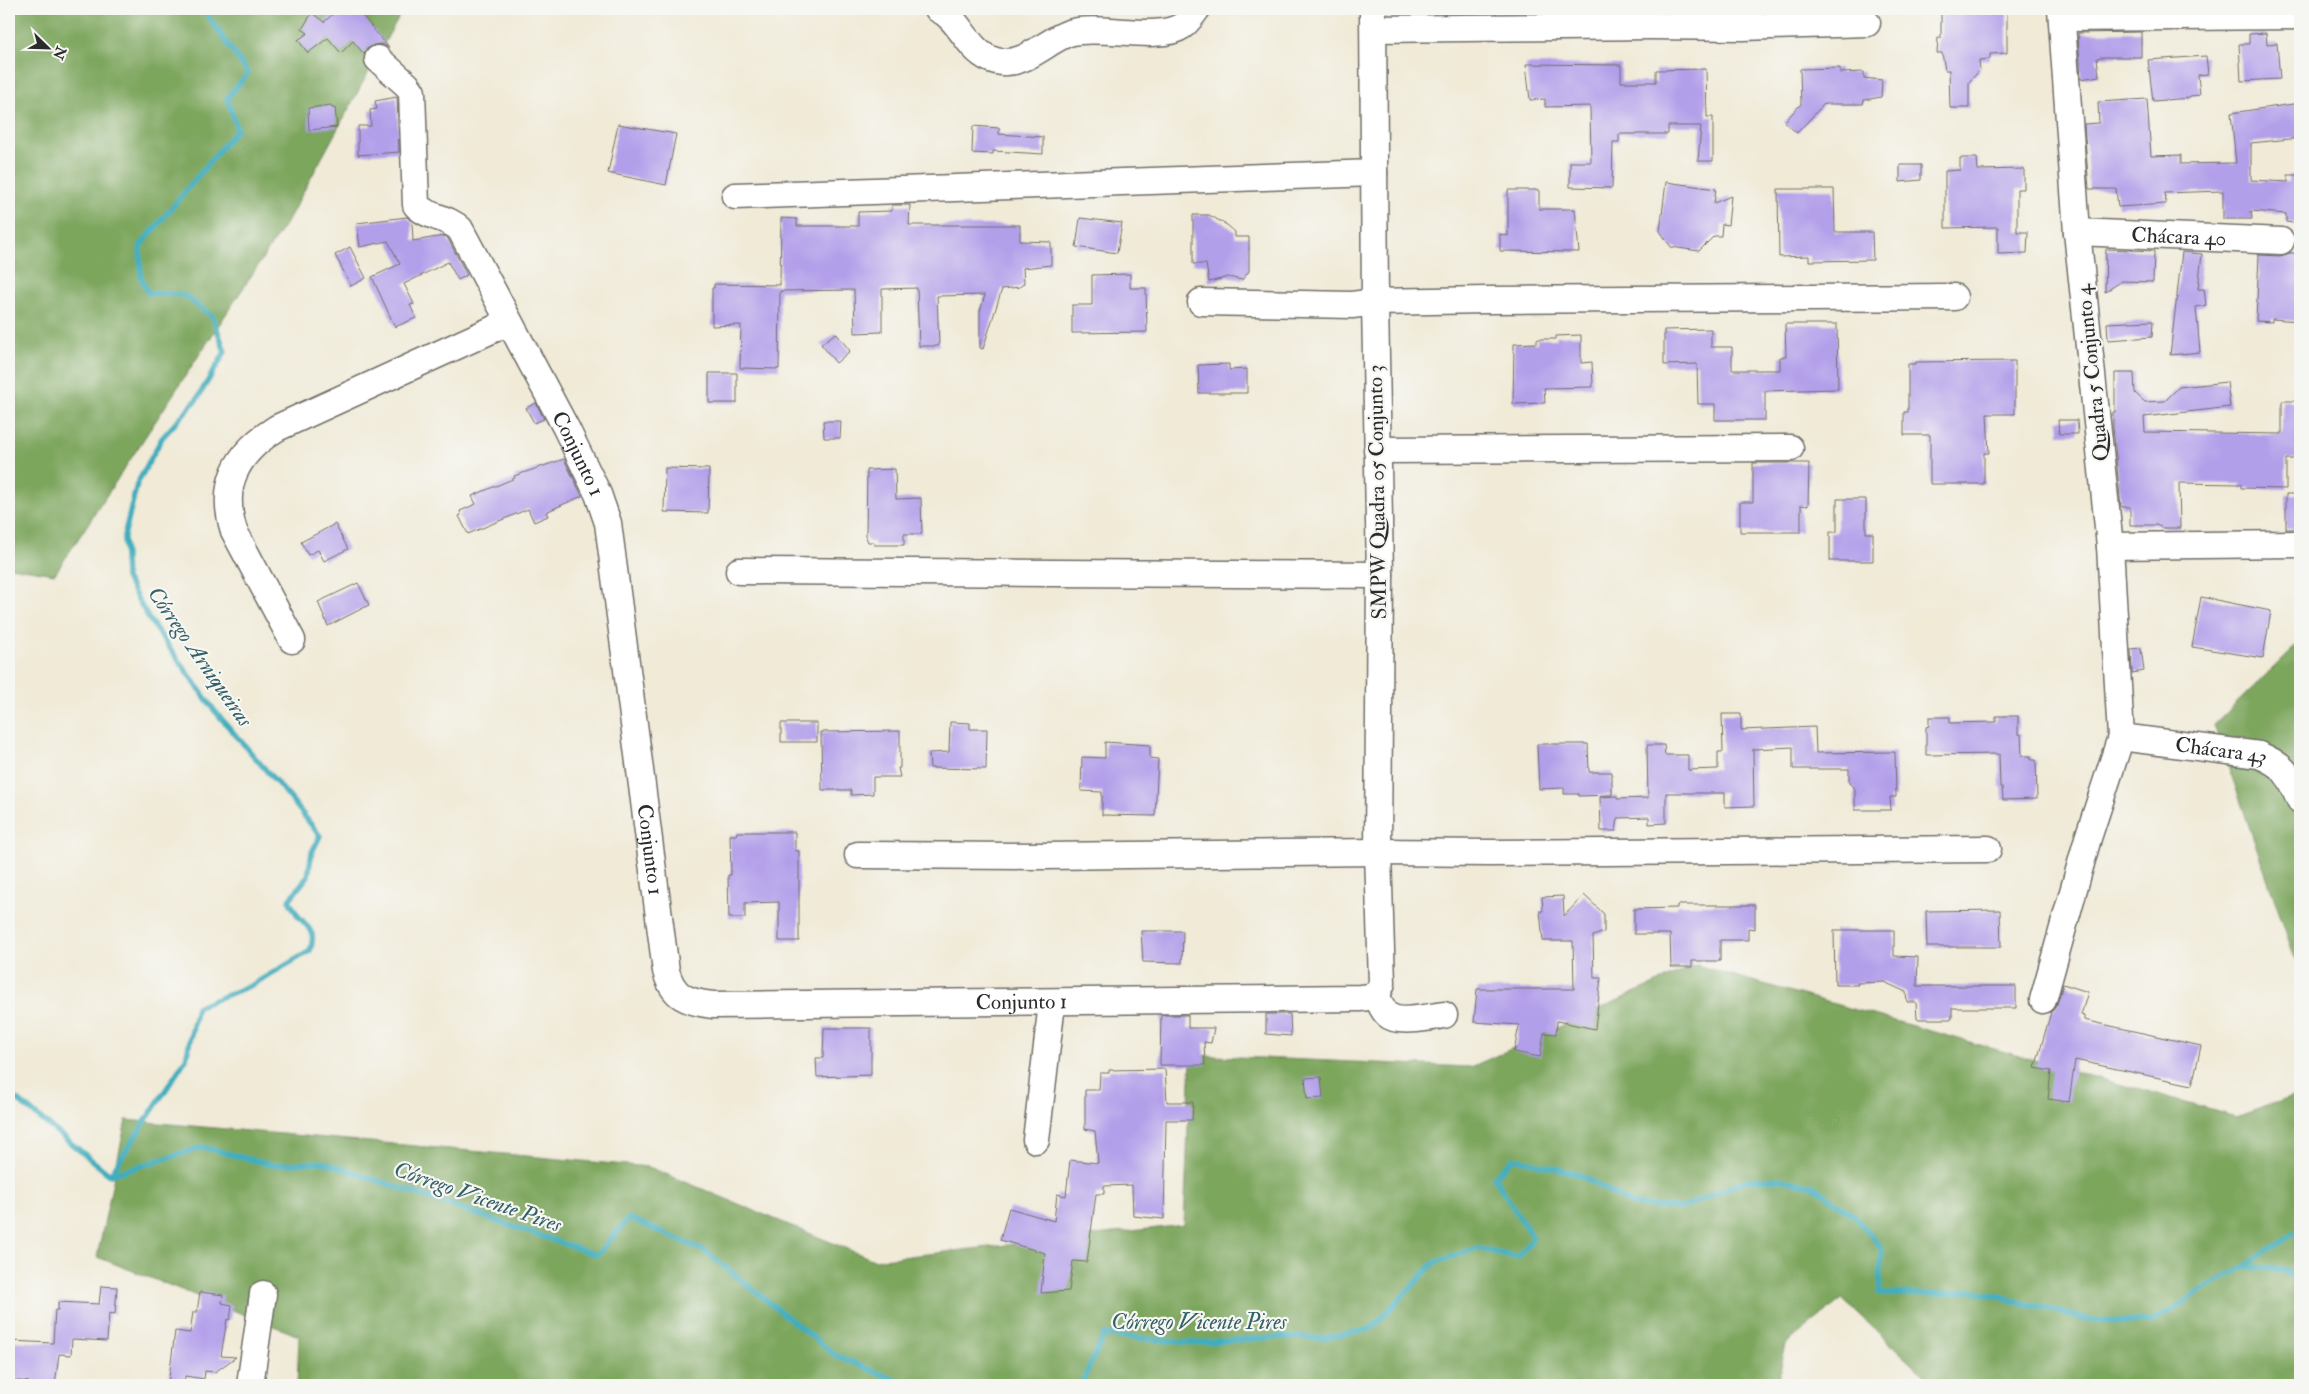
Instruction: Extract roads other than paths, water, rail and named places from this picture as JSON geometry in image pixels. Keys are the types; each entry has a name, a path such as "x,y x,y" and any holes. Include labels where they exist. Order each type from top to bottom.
{"street":[{"path":"938,9 948,15 961,33 985,57 996,61 1012,62 1069,33 1093,31 1166,32 1181,26 1197,9"},
{"path":"2062,14 2300,16"},
{"name":"Quadra 5 Conjunto 4","path":"2062,14 2077,232 2110,546 2121,737"},
{"path":"1373,19 1752,27 1867,24"},
{"name":"SMPW Quadra 05 Conjunto 3","path":"1373,19 1376,450 1380,575 1379,984"},
{"name":"Conjunto 1","path":"378,59 407,85 412,92 416,205 423,211 448,220 460,229 591,479 610,528 666,971 674,991 692,1001 712,1005 1052,1002 1360,998 1373,997 1379,984"},
{"path":"735,196 1374,174"},
{"name":"Chácara 40","path":"2077,232 2281,241"},
{"path":"1201,302 1352,305 1375,302 1954,296"},
{"path":"292,640 234,531 229,513 229,487 241,459 259,440 277,428 509,322"},
{"path":"1376,450 1790,448"},
{"path":"2110,546 2300,544"},
{"path":"739,571 1380,575"},
{"path":"2043,1000 2088,838 2121,737"},
{"name":"Chácara 43","path":"2121,737 2259,755 2276,762 2288,773 2300,800"},
{"path":"858,854 1044,856 1988,848"},
{"path":"1379,984 1383,1010 1391,1018 1409,1019 1444,1015"},
{"path":"1036,1140 1052,1002"},
{"path":"250,1385 263,1294"}],"waterway":[{"name":"Córrego Arniqueiras","path":"110,1175 186,1059 197,1007 252,985 310,951 313,940 311,932 289,900 308,876 312,852 320,836 291,799 214,710 149,619 126,578 124,536 137,484 162,438 197,399 225,352 213,317 184,295 148,293 141,278 140,246 237,129 227,98 248,73 203,9"},
{"name":"Córrego Vicente Pires","path":"9,1093 110,1175 203,1147 272,1165 323,1162 597,1255 629,1218 705,1251 835,1355 907,1385"},
{"name":"Córrego Vicente Pires","path":"1081,1385 1104,1335 1191,1343 1281,1337 1323,1338 1371,1329 1434,1263 1477,1248 1518,1257 1533,1238 1494,1177 1514,1158 1578,1174 1634,1205 1681,1208 1747,1180 1779,1179 1813,1186 1853,1215 1882,1248 1879,1294 1937,1294 1971,1290 2096,1321 2151,1322 2244,1266 2300,1229"},
{"name":"Córrego Vicente Pires","path":"2244,1266 2287,1271 2300,1284"}]}
